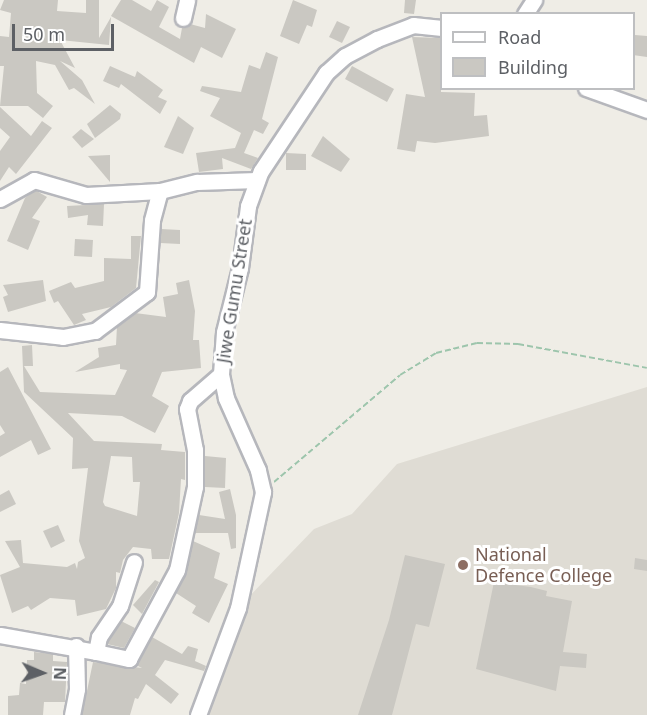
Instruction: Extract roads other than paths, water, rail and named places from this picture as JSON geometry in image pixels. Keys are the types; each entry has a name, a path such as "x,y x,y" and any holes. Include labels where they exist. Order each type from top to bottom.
{"street":[{"path":"183,18 187,0"},
{"name":"Jiwe Gumu Street","path":"198,715 238,608 263,492 258,470 226,398 221,374 224,332 240,268 248,207 257,180 326,73 345,56 413,25 440,27"},
{"path":"592,90 647,110"},
{"path":"0,199 34,180 79,194 160,191 197,182 257,180"},
{"path":"0,330 85,336 138,303 147,292 152,220 160,191"},
{"path":"0,635 76,646 129,658 177,570 195,487 195,450 187,409 190,401 221,374"},
{"path":"96,652 99,637 120,606 134,562"},
{"path":"72,715 77,689 76,646"}],"place":[{"name":"National Defence College","path":"463,565"}]}
